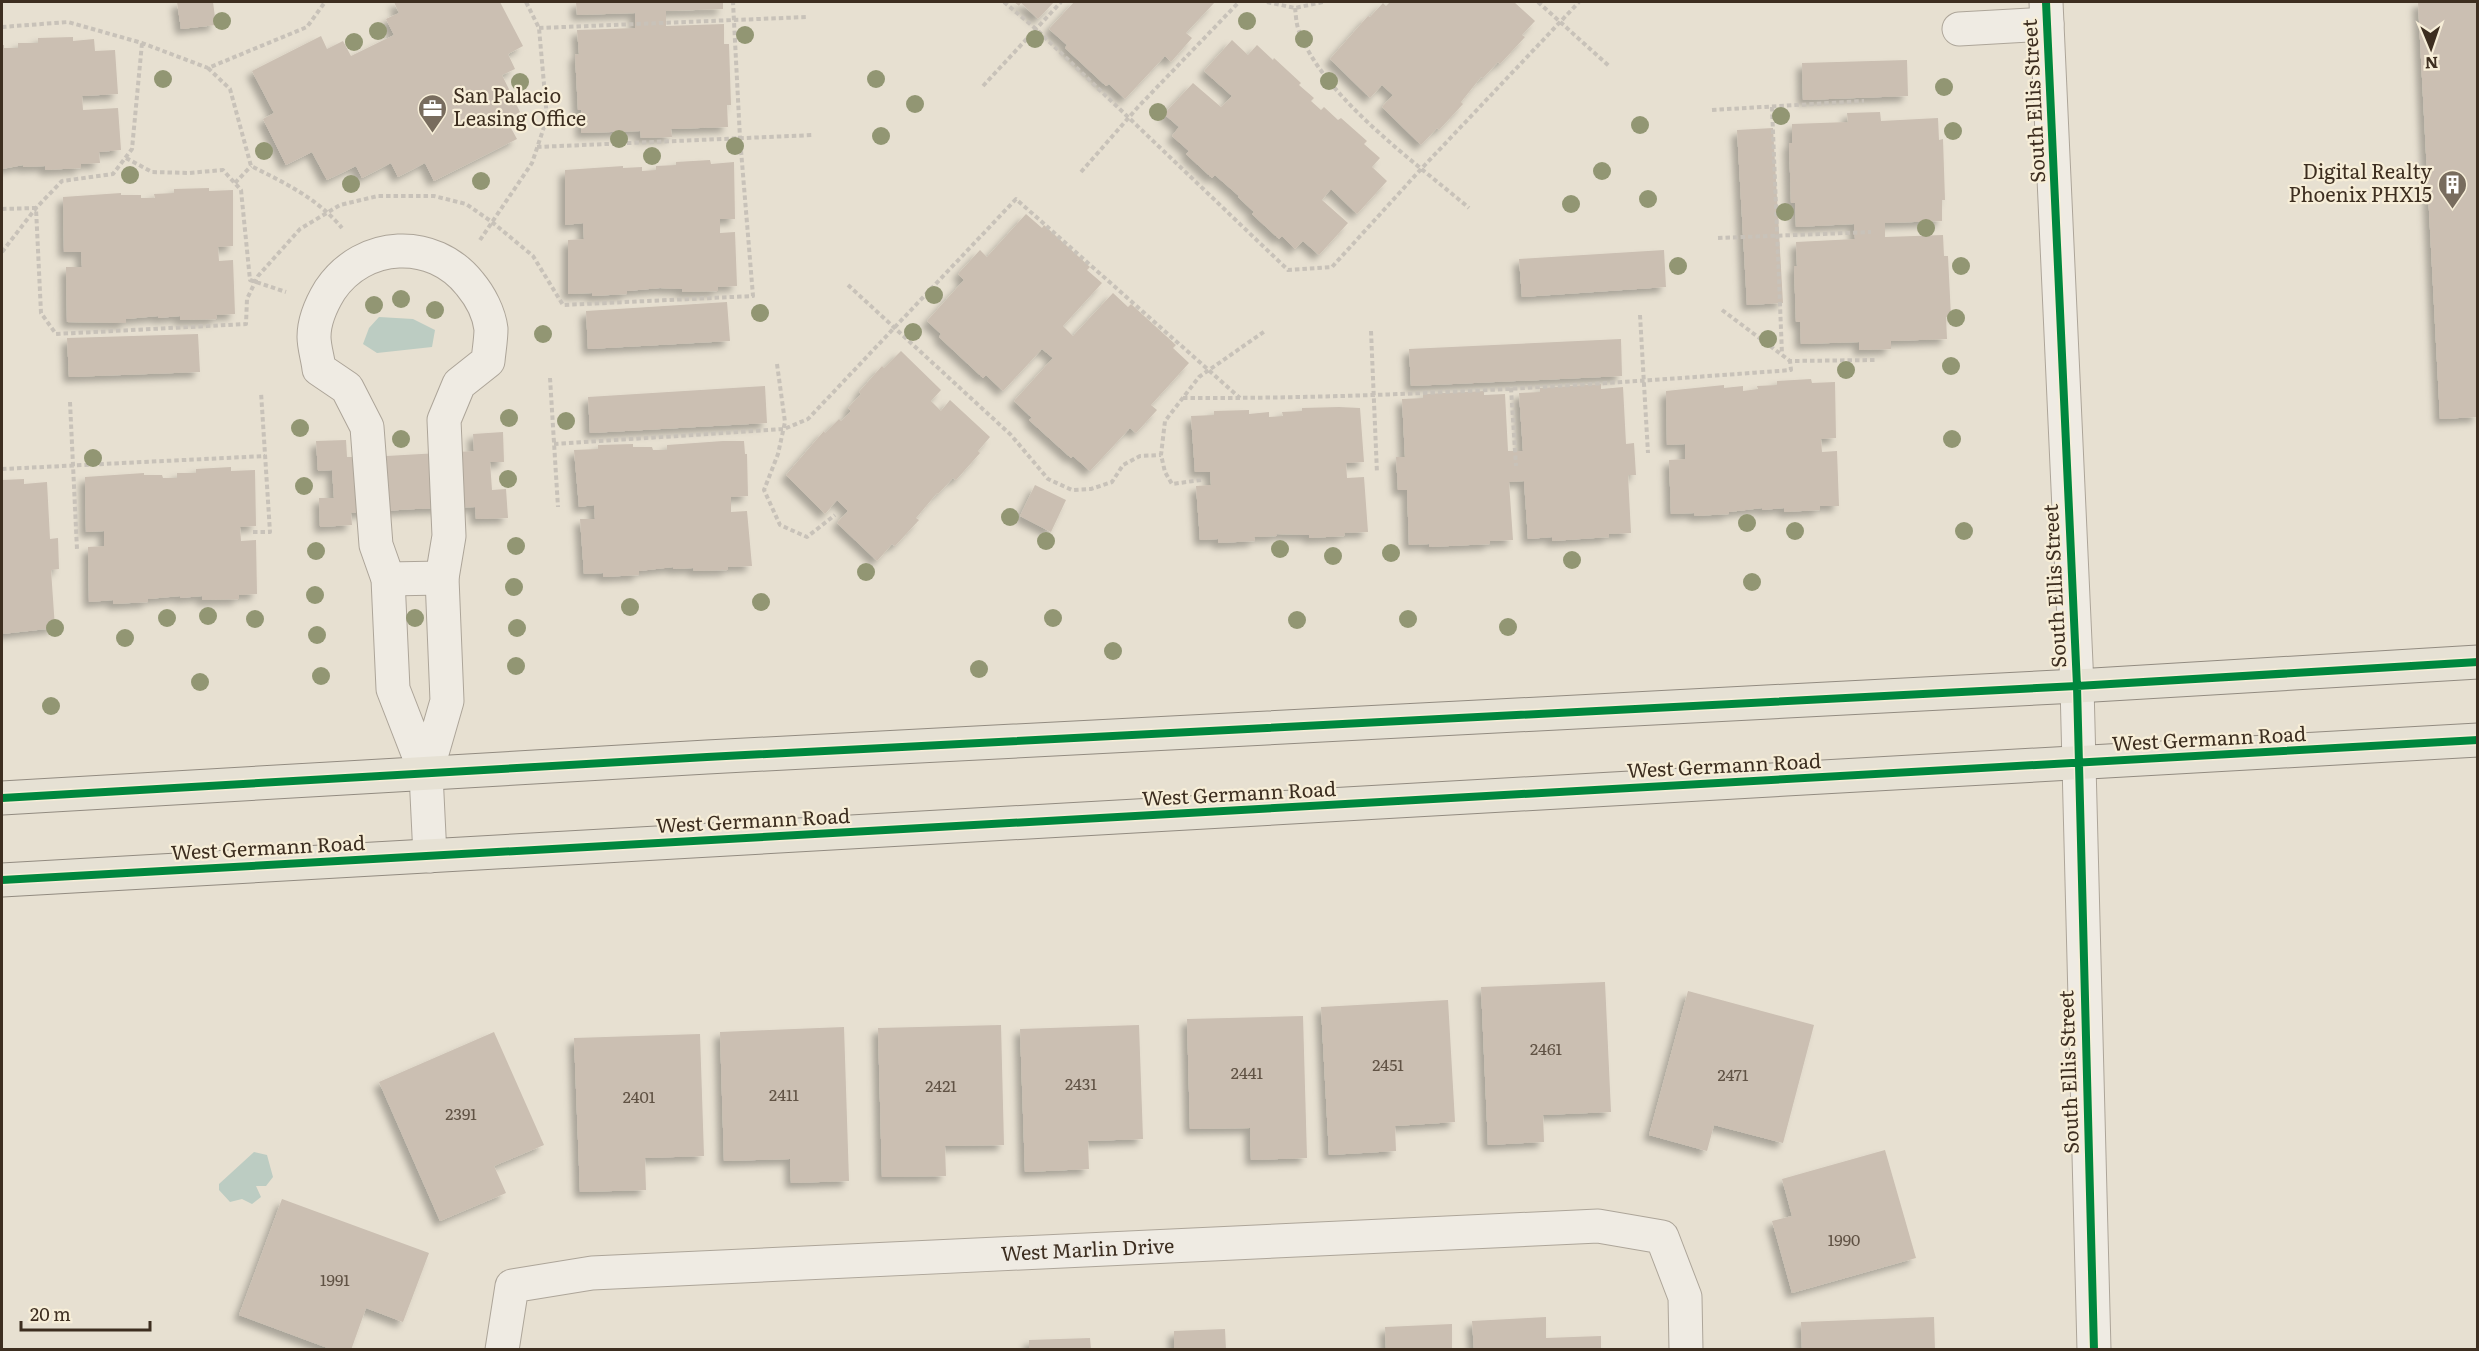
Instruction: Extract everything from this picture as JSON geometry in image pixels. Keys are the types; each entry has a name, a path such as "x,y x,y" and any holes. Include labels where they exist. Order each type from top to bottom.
{"main road":[{"path":"2,798 719,756 2077,686 2478,662"},
{"name":"West Germann Road","path":"2,880 2478,740"}],"street":[{"path":"1959,29 2046,13"},
{"name":"South Ellis Street","path":"2046,13 2077,686 2094,1350"},
{"path":"426,774 447,701 442,578 449,536 444,420 459,384 488,361 491,328 481,297 460,271 432,255 399,250 367,258 340,276 321,304 314,336 319,369 346,388 367,427 375,545 388,579 393,689 426,774 430,856"},
{"path":"388,579 442,578"},
{"name":"West Marlin Drive","path":"502,1350 512,1286 592,1273 1598,1226 1662,1237 1685,1297 1686,1350"}],"path":[{"path":"208,68 307,27 325,2"},
{"path":"460,271 532,163 547,118 539,28 526,2"},
{"path":"563,305 753,296 740,138 733,2"},
{"path":"1004,2 1036,29 1288,270 1332,267 1579,2"},
{"path":"983,86 1061,2"},
{"path":"1081,172 1129,117 1239,2"},
{"path":"1267,2 1295,8 1323,2"},
{"path":"1538,2 1609,66"},
{"path":"1295,8 1299,30 1322,73 1365,120 1469,208"},
{"path":"539,28 807,16"},
{"path":"2,27 68,22 142,43 208,68 230,89 251,166 300,190 328,212 367,258"},
{"path":"2,252 36,208 62,181 113,174 126,158 132,149 142,43"},
{"path":"1712,110 1864,101"},
{"path":"1772,107 1782,354"},
{"path":"537,147 814,135"},
{"path":"126,158 152,172 189,174 224,170 241,190 250,280 321,304"},
{"path":"235,183 251,166"},
{"path":"554,444 784,429 808,419 1016,199 1240,398"},
{"path":"2,209 36,208"},
{"path":"36,208 41,313 56,334 246,324"},
{"path":"1718,238 1871,232"},
{"path":"848,285 1011,435 1048,479 1072,490 1091,489 1112,482 1123,465 1140,456 1161,455"},
{"path":"1722,310 1790,361 1877,360"},
{"path":"1640,315 1648,453"},
{"path":"1201,480 1172,484 1161,455 1165,421 1199,378 1209,369 1265,331"},
{"path":"1371,331 1377,473"},
{"path":"1183,398 1374,394 1644,381 1791,370 1790,361"},
{"path":"777,364 785,422 778,454 764,490 780,525 807,537 835,515"},
{"path":"550,378 558,507"},
{"path":"1511,388 1516,466"},
{"path":"253,532 270,532 261,392"},
{"path":"70,402 77,549"},
{"path":"2,469 265,456"}],"shaded area":[{"path":"379,317 413,319 435,330 432,347 377,353 363,344 369,328"},
{"path":"254,1152 267,1155 273,1177 266,1186 256,1186 261,1197 252,1204 242,1199 230,1202 219,1190 219,1184"}],"building":[{"path":"177,2 213,2 216,25 181,29"},
{"path":"394,2 500,2 523,46 508,54 515,69 502,75 520,112 506,119 517,139 434,181 425,163 398,177 391,163 362,178 356,166 327,180 312,152 286,165 263,119 274,113 252,71 321,36 327,49 343,41 351,56 394,35 386,19 399,13"},
{"path":"576,2 723,2 723,9 666,11 666,26 724,24 724,44 729,44 731,105 727,105 728,127 671,129 672,137 641,138 640,131 581,133 575,55 579,54 577,30 635,28 635,13 577,15"},
{"path":"1014,2 1054,2 1038,19 1021,3 1019,6"},
{"path":"1074,2 1215,2 1186,33 1192,38 1171,62 1165,56 1125,99 1109,84 1106,86 1065,48 1067,45 1049,29"},
{"path":"1390,2 1514,2 1535,21 1522,35 1525,37 1500,64 1498,62 1483,78 1481,77 1461,102 1463,104 1439,130 1437,128 1421,145 1382,107 1393,95 1382,85 1370,98 1330,59 1368,16 1370,17 1383,3 1386,6"},
{"name":"Digital Realty Phoenix PHX15","path":"2418,2 2478,2 2478,417 2440,419"},
{"path":"73,37 73,41 94,39 95,51 115,50 118,94 82,96 83,110 118,108 121,150 99,152 100,163 81,164 81,168 45,170 45,166 23,167 23,165 2,169 2,45 4,48 18,48 18,43 38,43 38,38"},
{"path":"1232,40 1248,55 1257,45 1273,60 1274,58 1314,98 1311,101 1321,110 1324,107 1338,120 1341,118 1367,141 1364,144 1380,158 1372,167 1387,181 1357,214 1331,189 1322,200 1348,223 1319,255 1303,241 1295,249 1282,236 1279,239 1252,214 1254,212 1239,196 1215,175 1212,178 1186,154 1189,151 1172,136 1179,127 1164,114 1193,83 1221,107 1232,96 1204,71"},
{"path":"1907,60 1908,96 1803,100 1802,63"},
{"path":"1880,112 1881,121 1938,118 1939,140 1943,139 1945,200 1942,200 1942,221 1885,223 1885,237 1943,235 1944,256 1948,256 1951,317 1946,317 1947,339 1891,341 1891,349 1859,350 1859,342 1801,344 1800,322 1796,322 1794,266 1797,266 1796,242 1855,239 1854,224 1796,227 1795,203 1791,203 1789,143 1792,143 1792,124 1848,122 1847,113"},
{"path":"1773,128 1783,303 1747,305 1737,130"},
{"path":"710,160 711,164 734,162 735,219 720,219 720,233 735,232 737,286 718,287 718,291 682,292 682,289 660,288 627,291 627,294 592,296 592,293 568,294 568,240 584,239 583,223 565,225 565,170 623,166 623,168 642,167 642,171 656,170 656,166 676,165 676,162"},
{"path":"209,188 209,191 233,190 233,246 218,247 219,261 233,260 235,314 216,315 217,319 180,320 180,316 158,318 158,316 126,319 126,323 67,322 66,267 82,267 81,252 64,252 63,197 121,193 121,195 141,195 141,198 155,198 154,194 174,193 174,189"},
{"path":"1026,214 1042,228 1044,225 1090,267 1087,270 1102,283 1063,326 1073,336 1113,293 1128,307 1131,304 1176,345 1173,348 1189,363 1151,405 1157,410 1136,433 1130,428 1090,471 1073,456 1071,458 1029,420 1032,418 1014,401 1053,358 1042,349 1003,391 986,375 983,378 939,337 941,334 927,321 964,280 958,274 980,250 987,257"},
{"path":"1664,250 1666,287 1522,297 1519,259"},
{"path":"727,302 730,341 588,349 586,311"},
{"path":"198,334 200,372 69,377 67,338"},
{"path":"1621,339 1622,376 1411,386 1409,349"},
{"path":"901,351 941,390 931,401 941,411 950,400 990,437 978,451 980,453 956,480 953,478 937,493 916,518 919,520 895,546 892,544 877,561 837,523 848,511 837,500 825,514 786,475 824,431 825,433 851,411 848,408 861,394 859,392 882,366 884,368"},
{"path":"1811,379 1812,383 1835,382 1836,438 1821,439 1822,452 1837,451 1839,506 1820,506 1820,510 1784,512 1784,508 1762,510 1762,508 1729,512 1729,514 1695,516 1694,513 1671,514 1669,460 1685,459 1685,444 1667,445 1666,391 1724,385 1724,388 1743,386 1743,391 1758,389 1757,386 1777,385 1777,381"},
{"path":"1601,384 1601,389 1623,387 1626,444 1634,443 1636,475 1628,475 1631,533 1552,541 1552,537 1528,539 1524,481 1509,482 1513,540 1490,541 1490,544 1429,547 1429,544 1409,545 1407,490 1398,490 1396,457 1405,457 1402,399 1423,398 1423,394 1484,391 1484,395 1505,394 1508,451 1523,451 1519,393 1540,392 1540,388"},
{"path":"765,386 767,423 590,433 588,397"},
{"path":"1302,408 1360,408 1364,462 1346,463 1347,478 1364,477 1368,532 1309,538 1309,535 1276,534 1277,536 1254,537 1255,541 1218,543 1218,539 1200,540 1196,486 1211,485 1210,472 1195,472 1191,416 1214,415 1214,411 1249,410 1249,414 1269,412 1269,417 1283,416 1282,412 1302,411"},
{"path":"503,432 504,462 490,462 492,490 506,489 508,518 476,519 475,507 415,509 351,513 352,525 320,527 319,498 334,498 332,470 318,471 316,441 346,440 347,457 369,457 474,451 473,434"},
{"path":"744,441 745,454 747,454 748,496 731,497 731,512 747,511 752,566 728,567 728,570 694,571 693,568 673,569 673,567 639,571 639,575 603,577 603,573 584,574 580,519 595,519 594,505 579,507 574,450 598,449 598,445 633,444 633,447 667,450 667,445"},
{"path":"231,467 231,471 255,470 256,526 240,527 241,541 256,540 257,594 239,595 239,599 202,600 202,596 180,598 180,596 148,599 148,602 113,604 113,600 89,602 88,547 104,546 104,531 86,532 85,477 144,473 144,475 162,475 163,478 177,478 177,473 196,473 196,469"},
{"path":"24,479 24,484 47,482 50,539 58,538 59,569 51,570 55,628 2,634 2,480"},
{"path":"1035,485 1066,500 1051,532 1020,516"},
{"path":"1605,982 1611,1112 1543,1115 1544,1142 1488,1145 1481,987"},
{"path":"1688,991 1814,1025 1783,1143 1714,1125 1707,1151 1649,1135"},
{"path":"1448,1000 1455,1122 1395,1126 1396,1151 1329,1155 1321,1007"},
{"path":"1303,1016 1307,1158 1251,1160 1250,1128 1190,1129 1187,1019"},
{"path":"1001,1025 1004,1145 945,1146 946,1176 882,1177 878,1028"},
{"path":"1139,1025 1143,1139 1088,1141 1089,1169 1025,1172 1020,1029"},
{"path":"844,1027 849,1181 791,1183 790,1159 724,1161 720,1032"},
{"path":"494,1032 544,1145 494,1166 506,1193 440,1221 379,1082"},
{"path":"700,1034 704,1156 645,1158 646,1190 580,1192 574,1038"},
{"path":"1885,1150 1916,1258 1792,1293 1772,1221 1792,1216 1782,1179"},
{"path":"282,1199 429,1253 403,1322 366,1308 351,1350 333,1350 239,1315"},
{"path":"1546,1317 1546,1338 1601,1336 1601,1350 1474,1350 1472,1321"},
{"path":"1934,1317 1935,1350 1802,1350 1801,1322"},
{"path":"1452,1324 1452,1350 1386,1350 1385,1327"},
{"path":"1225,1329 1226,1350 1174,1350 1174,1331"},
{"path":"1090,1338 1091,1350 1029,1350 1029,1340"}],"cycle path":[{"path":"2046,2 2077,686 2094,1350"},
{"path":"2,798 707,757 2077,686 2478,662"},
{"path":"2,880 2478,740"}],"place":[{"name":"San Palacio Leasing Office","path":"432,134"},
{"name":"Digital Realty Phoenix PHX15","path":"2453,210"}]}
